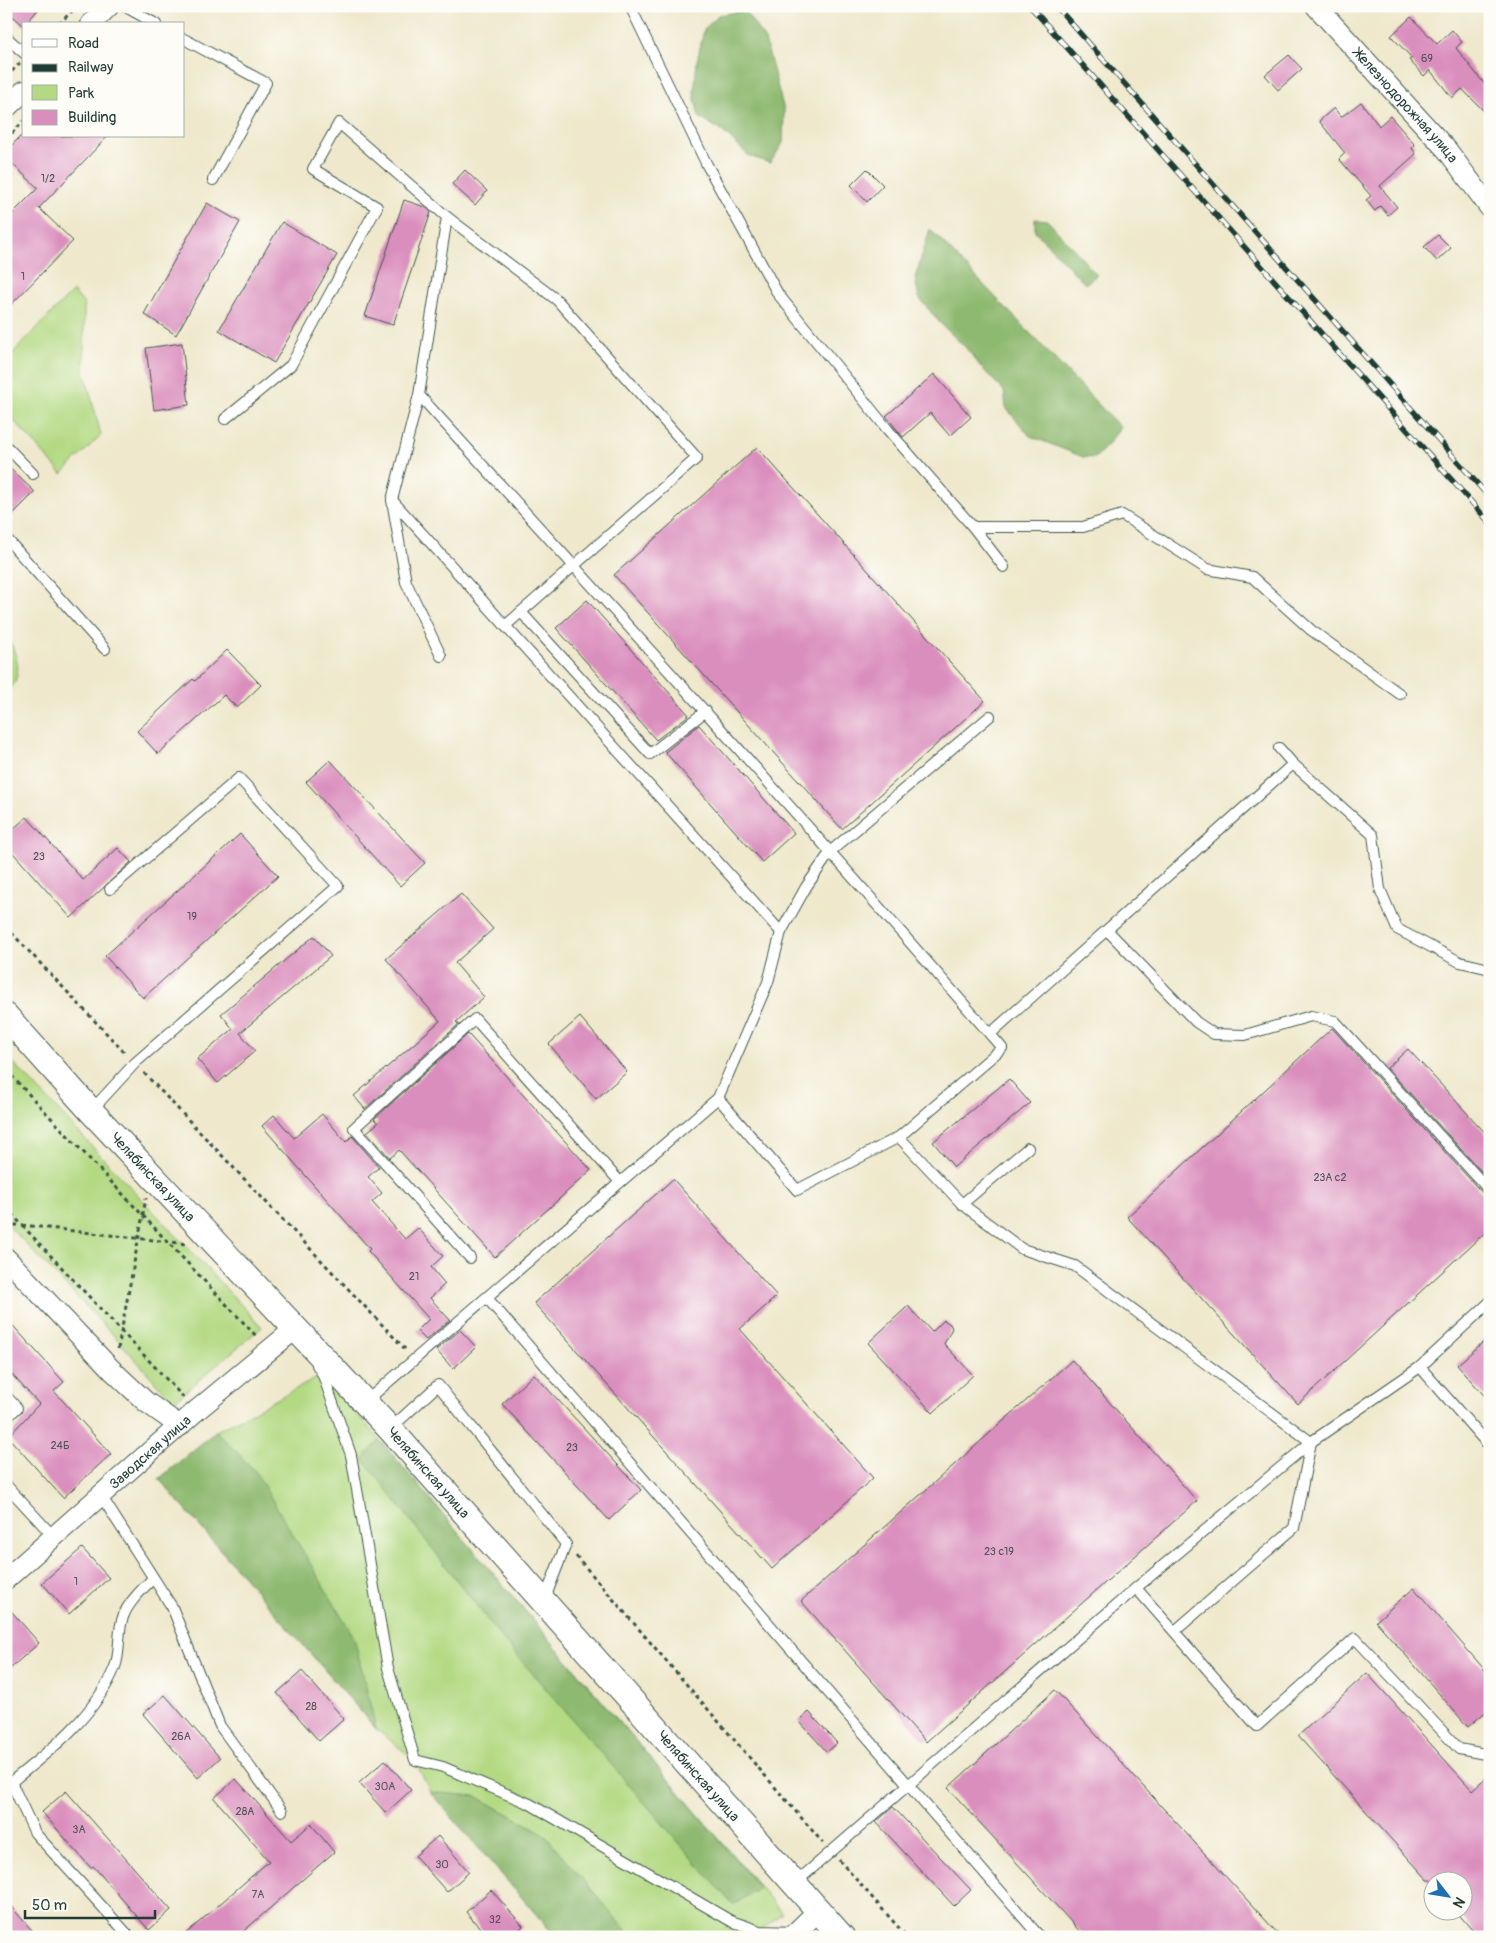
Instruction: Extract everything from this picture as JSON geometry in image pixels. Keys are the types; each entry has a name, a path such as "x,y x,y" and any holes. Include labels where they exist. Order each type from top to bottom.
{"street":[{"path":"93,22 109,6"},
{"name":"Железнодорожная улица","path":"1316,6 1447,150 1490,208"},
{"path":"6,108 22,93"},
{"name":"Челябинская улица","path":"6,1016 91,1111 390,1429 842,1937"},
{"path":"6,1258 112,1370 146,1402 180,1426"},
{"name":"Заводская улица","path":"6,1579 100,1494 296,1328"},
{"path":"794,1934 818,1910"}],"lane":[{"path":"124,6 152,22"},
{"path":"630,6 707,164 778,294 888,430 973,527 1004,567"},
{"path":"6,37 22,51"},
{"path":"185,40 266,83 213,180"},
{"path":"225,419 291,365 377,207 313,169 338,123 447,217 557,300 697,458 505,626"},
{"path":"441,656 406,582 392,500 419,395 447,217"},
{"path":"419,395 706,710 1002,1048 899,1137 797,1190 718,1098"},
{"path":"6,446 34,474"},
{"path":"392,500 781,932"},
{"path":"973,527 1083,527 1122,515 1207,569 1252,577 1311,630 1400,694"},
{"path":"6,538 105,648"},
{"path":"522,612 650,754 706,710"},
{"path":"365,1402 718,1098 768,982 781,932 806,887 831,851 990,716"},
{"path":"1279,748 1293,764 1374,835 1380,889 1397,929 1460,962 1490,969"},
{"path":"990,1034 1108,931 1293,764"},
{"path":"91,1111 134,1063 338,886 239,778 110,889"},
{"path":"1108,931 1196,1022 1214,1034 1245,1035 1310,1016 1335,1021 1490,1191"},
{"path":"470,1258 354,1128 475,1019 620,1182"},
{"path":"899,1137 962,1204 1022,1249 1075,1266 1311,1442"},
{"path":"962,1204 1028,1148"},
{"path":"487,1298 1040,1937"},
{"path":"794,1884 1136,1588 1311,1442 1420,1367 1490,1302"},
{"path":"296,1328 323,1375 351,1455 388,1668 415,1760 443,1767 530,1804 731,1921 760,1931 794,1934"},
{"path":"1420,1367 1490,1447"},
{"path":"390,1429 438,1385 566,1544 544,1602"},
{"path":"6,1396 17,1408 6,1418"},
{"path":"1175,1631 1294,1528 1311,1442"},
{"path":"6,1485 53,1536"},
{"path":"100,1494 172,1608 220,1726 282,1811"},
{"path":"130,1937 35,1833 11,1782 57,1746 94,1705 116,1665 123,1617 138,1594 154,1578"},
{"path":"1136,1588 1257,1726 1355,1638 1459,1749 1490,1755"}],"path":[{"path":"61,22 77,6"},
{"path":"6,77 22,62"},
{"path":"6,139 22,123"},
{"path":"6,927 414,1359"},
{"path":"6,1070 271,1351"},
{"path":"120,1342 142,1215 151,1175"},
{"path":"6,1208 196,1411"},
{"path":"6,1226 22,1225 167,1240 221,1250"},
{"path":"566,1544 906,1937"}],"green space":[{"path":"745,11 765,40 784,110 783,143 770,163 749,156 722,131 699,117 694,94 697,61 704,30 718,15"},
{"path":"1035,219 1047,220 1097,275 1085,284 1035,231"},
{"path":"930,229 1120,427 1108,445 1095,458 1083,457 1030,436 1006,408 1004,391 919,298 915,278"},
{"path":"73,291 84,304 84,371 101,435 62,474 6,412 6,360"},
{"path":"6,636 14,651 18,666 12,687 6,694 6,682 10,671 6,656"},
{"path":"6,1055 262,1327 173,1402 120,1342 6,1223"},
{"path":"323,1375 782,1913 753,1937 556,1937 430,1792 415,1760 376,1729 159,1479 216,1431"},
{"path":"216,1431 255,1471 354,1637 376,1729 159,1479"},
{"path":"380,1440 760,1888 733,1905 500,1636 363,1459"},
{"path":"430,1792 476,1796 543,1833 632,1937 556,1937"}],"building":[{"path":"6,6 41,6 27,22 22,22 22,24 6,10"},
{"path":"1411,17 1437,44 1452,30 1462,42 1456,48 1490,91 1490,117 1462,89 1452,98 1430,70 1424,76 1409,60 1412,58 1391,36"},
{"path":"1289,55 1302,69 1278,90 1265,75"},
{"path":"1361,102 1379,126 1390,116 1415,145 1412,148 1416,154 1380,186 1397,207 1388,215 1380,206 1375,211 1366,200 1371,196 1339,159 1345,153 1319,121 1334,108 1341,117"},
{"path":"21,136 22,138 106,138 39,208 73,241 6,310 6,220 38,188 6,158 6,151"},
{"path":"867,169 883,185 867,202 851,185"},
{"path":"465,170 487,191 475,205 452,184"},
{"path":"404,200 425,207 431,212 393,325 365,316"},
{"path":"207,203 240,222 176,335 144,314"},
{"path":"282,222 337,255 274,363 219,330"},
{"path":"1438,235 1451,248 1437,261 1424,247"},
{"path":"182,343 189,405 154,410 146,348"},
{"path":"934,374 971,417 950,436 930,413 903,437 886,416"},
{"path":"757,447 985,701 842,829 614,575"},
{"path":"6,465 35,492 6,521"},
{"path":"587,600 689,715 656,740 556,628"},
{"path":"227,650 261,685 237,708 224,695 158,754 137,731 193,679 195,681"},
{"path":"699,725 794,833 762,862 665,752"},
{"path":"330,760 425,863 400,886 306,782"},
{"path":"27,817 83,880 118,848 131,862 71,918 6,845 6,835"},
{"path":"240,834 278,876 143,998 105,956"},
{"path":"461,894 493,929 455,963 484,997 456,1022 459,1024 365,1109 354,1096 440,1021 386,959"},
{"path":"314,936 331,956 240,1033 255,1051 218,1083 197,1059 233,1029 221,1014"},
{"path":"580,1017 627,1072 596,1099 549,1044"},
{"path":"1332,1028 1485,1196 1490,1198 1490,1228 1298,1404 1127,1217"},
{"path":"468,1034 591,1170 495,1257 399,1150 390,1158 367,1132 378,1123 374,1119"},
{"path":"1408,1049 1490,1138 1490,1181 1387,1068"},
{"path":"1009,1079 1030,1103 954,1167 933,1142"},
{"path":"322,1114 346,1142 352,1136 379,1167 368,1177 382,1193 372,1202 405,1239 418,1228 443,1256 431,1267 445,1284 430,1298 450,1320 426,1340 417,1331 429,1319 368,1251 370,1249 262,1126 274,1115 294,1138"},
{"path":"673,1179 777,1296 740,1329 873,1478 772,1569 534,1303"},
{"path":"908,1306 932,1332 944,1320 950,1324 952,1328 944,1344 973,1375 933,1413 868,1343"},
{"path":"6,1318 64,1382 54,1391 111,1454 63,1498 8,1437 39,1404 6,1368"},
{"path":"460,1330 476,1347 453,1369 436,1350"},
{"path":"1490,1336 1490,1402 1457,1365"},
{"path":"1072,1360 1197,1501 926,1742 801,1601"},
{"path":"534,1374 641,1490 609,1520 502,1404"},
{"path":"82,1548 109,1578 69,1614 42,1583"},
{"path":"1414,1588 1490,1676 1490,1708 1468,1727 1376,1621"},
{"path":"6,1605 39,1643 6,1672"},
{"path":"302,1671 344,1719 319,1741 277,1693"},
{"path":"1367,1673 1472,1790 1490,1774 1490,1937 1478,1937 1464,1920 1474,1920 1474,1870 1424,1870 1424,1876 1298,1736"},
{"path":"1055,1690 1281,1937 1085,1937 948,1788"},
{"path":"165,1695 220,1758 198,1778 143,1714"},
{"path":"809,1712 837,1743 827,1752 799,1721"},
{"path":"385,1760 411,1790 386,1813 359,1783"},
{"path":"236,1779 291,1841 311,1824 334,1852 237,1937 182,1937 269,1861 214,1798"},
{"path":"66,1791 171,1910 149,1930 93,1866 91,1868 42,1812"},
{"path":"893,1807 971,1890 954,1906 876,1822"},
{"path":"438,1836 469,1872 447,1892 415,1856"},
{"path":"491,1890 523,1926 511,1937 488,1937 466,1912"},
{"path":"6,1901 38,1937 6,1937"}],"railway":[{"path":"1030,6 1490,523"},
{"path":"1056,6 1490,498"}]}
